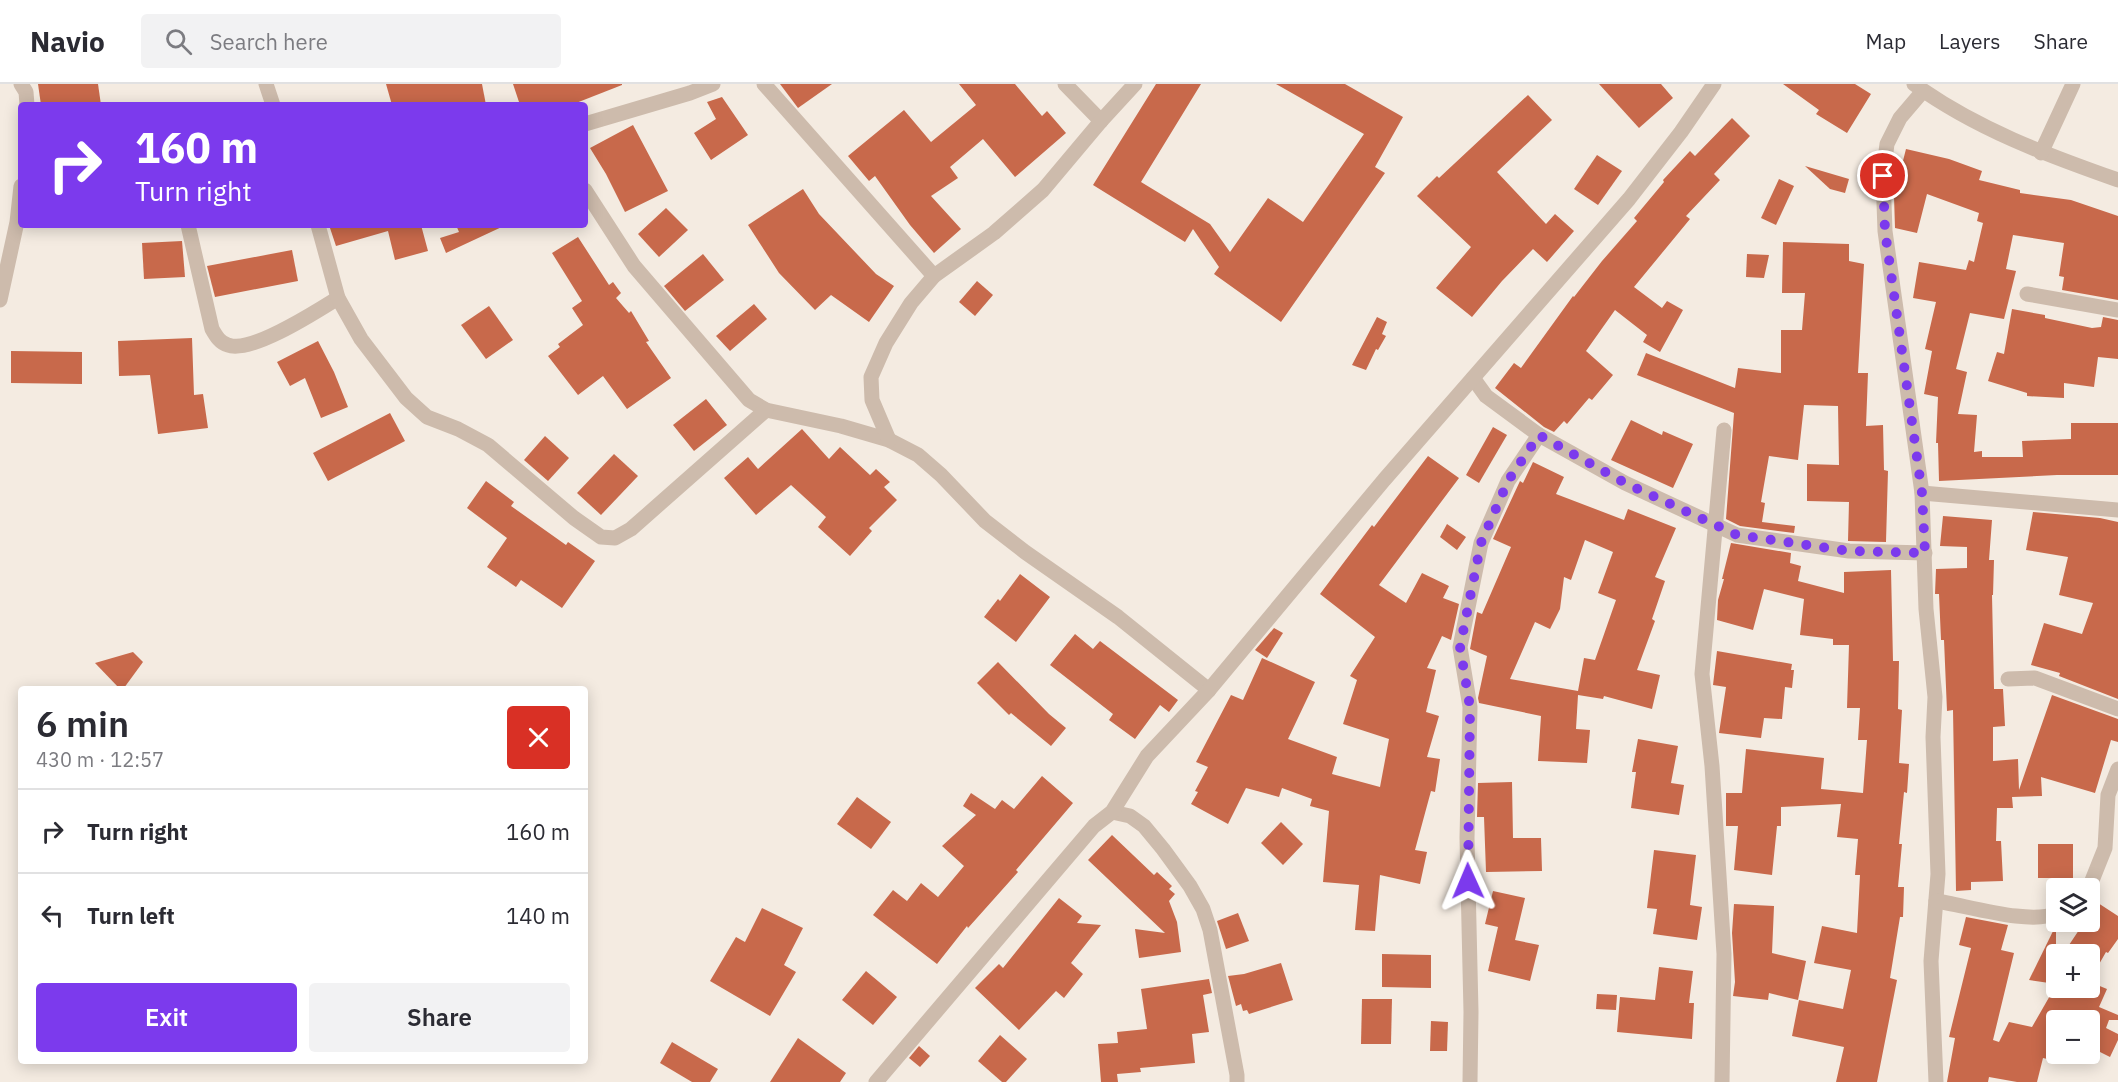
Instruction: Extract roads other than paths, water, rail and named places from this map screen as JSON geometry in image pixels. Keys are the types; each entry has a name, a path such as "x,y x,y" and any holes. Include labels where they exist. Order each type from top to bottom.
{"street":[{"path":"21,84 26,92 27,102"},
{"path":"266,84 272,102"},
{"path":"588,123 713,84"},
{"path":"764,84 934,276"},
{"path":"1065,84 1101,121"},
{"path":"889,440 872,400 871,377 886,343 911,303 934,276 994,233 1043,190 1135,84"},
{"path":"876,1082 1094,826 1112,812 1147,756 1209,690 1376,489 1629,199 1681,132 1714,84"},
{"path":"2041,153 2073,84"},
{"path":"1936,1082 1931,961 1938,874 1933,737 1935,697 1926,609 1922,493 1885,231 1883,176 1887,144 1919,88 1973,121 2041,153 2118,180"},
{"path":"588,195 634,266 749,400 766,410 841,426 889,440 918,455 941,475 985,521 1118,617 1209,690"},
{"path":"0,300 18,213"},
{"path":"189,228 212,329 218,340 228,345 239,347 279,331 303,320 338,298"},
{"path":"319,228 338,298 360,339 406,398 427,417 458,429 488,445 574,518 601,537 615,537 631,529 766,410"},
{"path":"2027,294 2118,310"},
{"path":"1473,378 1539,435 1625,483 1737,535 1838,549 1925,553"},
{"path":"1722,1082 1724,954 1712,766 1702,674 1724,430"},
{"path":"1470,1082 1471,1011 1467,838 1470,707 1460,647 1481,543 1508,481 1539,435"},
{"path":"1922,493 2118,510"},
{"path":"2008,679 2035,678 2118,710"},
{"path":"2093,878 2105,848 2108,795 2118,769"},
{"path":"1130,780 1130,816"},
{"path":"1112,812 1130,816 1144,826 1190,886 1203,909 1212,941 1237,1082"},
{"path":"1936,901 1960,904 1992,913 2046,917"}]}
